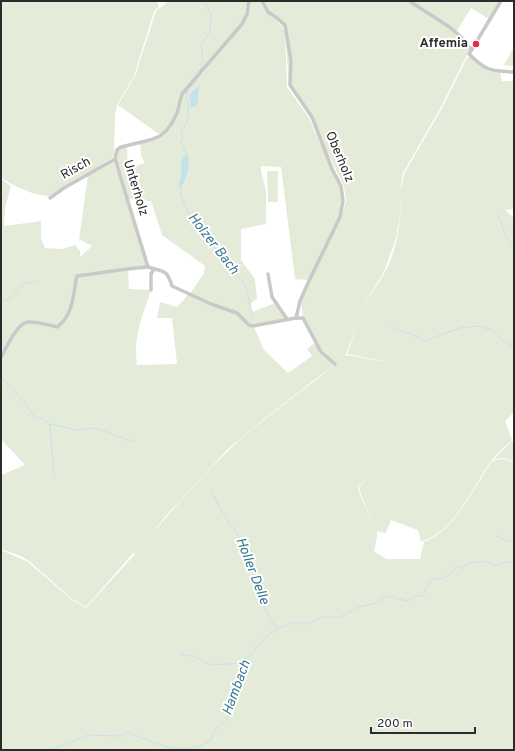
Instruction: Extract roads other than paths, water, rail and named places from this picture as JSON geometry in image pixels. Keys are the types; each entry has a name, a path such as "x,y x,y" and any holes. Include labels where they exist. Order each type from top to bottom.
{"street":[{"name":"Unterholz","path":"148,267 115,159 117,150 121,147 150,140 160,136 166,131 177,113 182,94 243,21 247,14 249,1"},
{"name":"Oberholz","path":"262,1 268,12 285,25 290,61 290,85 312,117 332,169 341,186 343,201 340,217 300,301 296,318"},
{"path":"410,1 464,39 470,52 478,62 488,70 514,72"},
{"path":"470,52 502,1"},
{"name":"Risch","path":"50,198 64,188 115,159"},
{"path":"1,356 12,336 23,323 34,322 57,327 62,324 73,300 77,276 148,267 165,272 169,276 172,286 211,304 237,313 249,325 253,326 286,319 303,318 324,355 335,364"},
{"path":"151,290 151,274 154,269"},
{"path":"268,274 272,297 286,319"}],"water":[{"path":"199,87 198,102 196,106 190,108 189,95"},
{"path":"186,154 188,155 189,159 188,172 183,184 180,187 178,186 181,176 182,162"}],"waterway":[{"name":"Holzer Bach","path":"199,72 203,58 201,44 210,32 211,16 205,1"},
{"name":"Holzer Bach","path":"190,87 197,81"},
{"name":"Holzer Bach","path":"187,156 181,142 183,137 181,132 188,118 188,90"},
{"name":"Holzer Bach","path":"181,187 180,194 189,214 196,220 205,235 245,285 253,317"},
{"path":"497,214 507,238 514,249"},
{"path":"1,303 12,297 25,283 38,281"},
{"path":"391,326 395,329 416,336 424,341 460,328 478,326 493,330 502,340 514,347"},
{"path":"1,377 24,402 35,418 43,418 50,425 54,475"},
{"path":"50,425 53,424 75,430 96,428 134,442"},
{"name":"Holler Delle","path":"212,493 230,525 235,529 237,535 242,540 245,560 258,579 257,591 267,613 277,629"},
{"path":"497,536 508,541 514,541"},
{"name":"Hambach","path":"51,750 88,735 121,736 127,732 157,744 172,748 187,749 199,746 211,740 214,731 226,720 235,687 243,672 246,658 251,655 267,635 277,629 295,622 306,624 324,617 340,617 359,607 380,602 383,596 390,598 392,596 394,598 408,601 414,596 422,596 431,580 447,577 459,566 463,569 465,564 485,561 494,566 510,561 513,563 514,560"},
{"path":"180,654 194,656 211,665 244,663"}],"place":[{"name":"Affemia","path":"476,44"}]}
